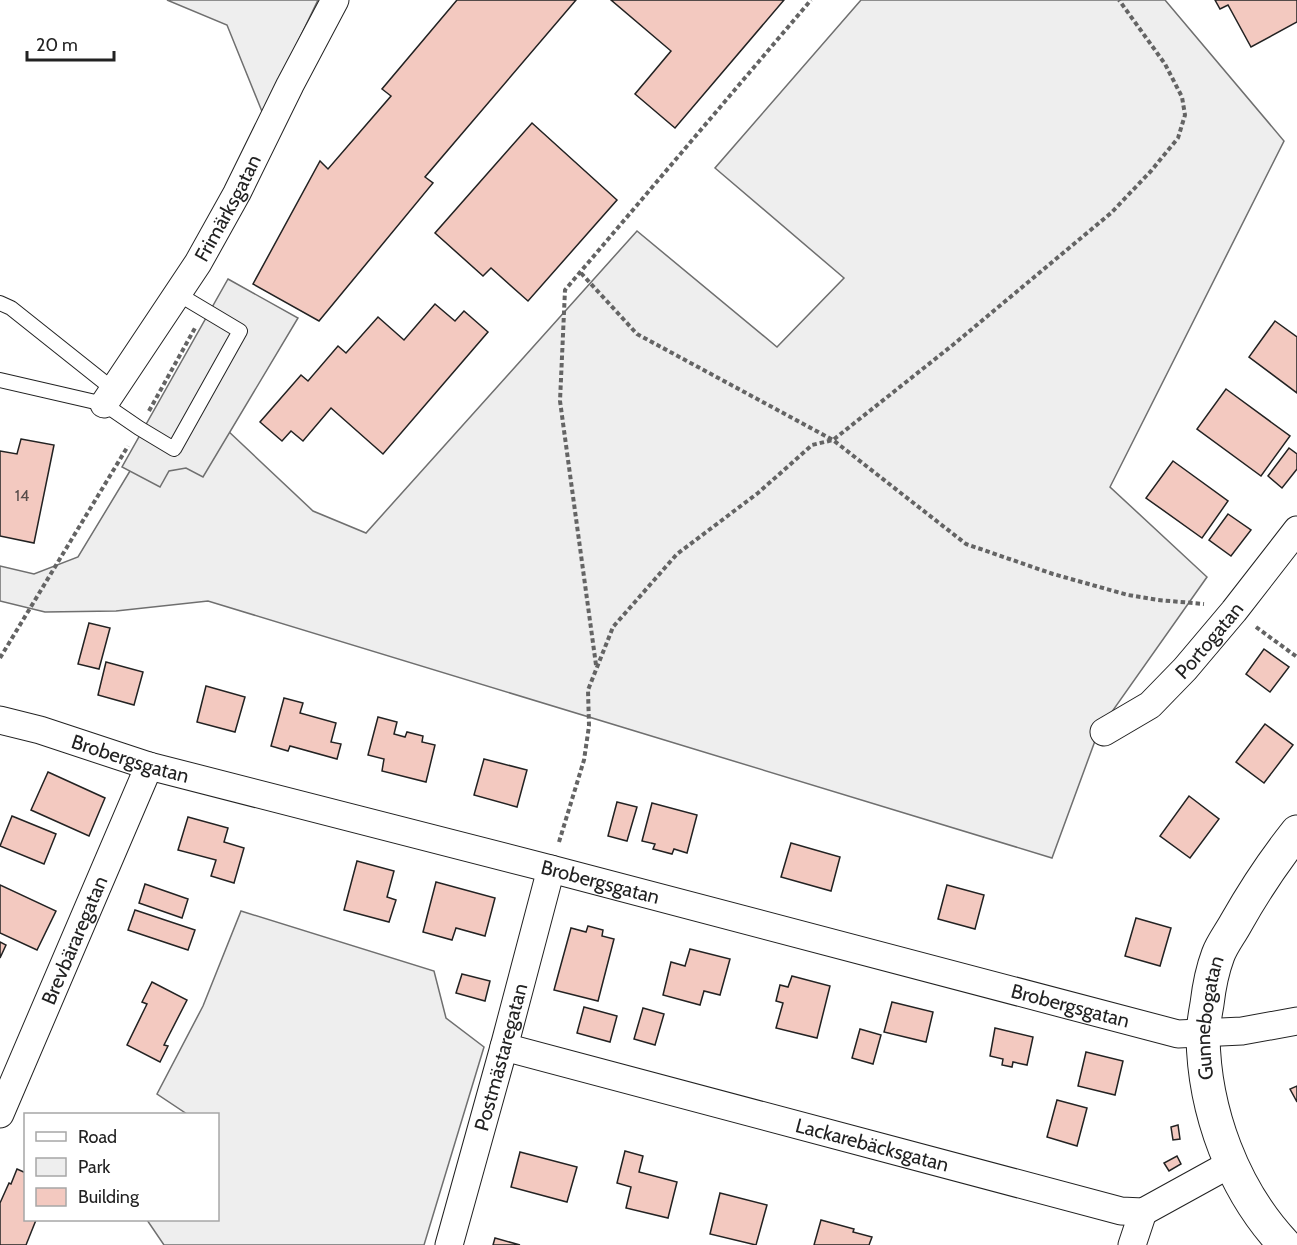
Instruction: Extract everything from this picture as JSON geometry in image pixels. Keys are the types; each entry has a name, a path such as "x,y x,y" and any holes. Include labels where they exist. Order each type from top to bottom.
{"street":[{"name":"Frimärksgatan","path":"109,397 198,263 237,193 335,0"},
{"name":"Portogatan","path":"1104,732 1150,705 1185,669 1297,530"},
{"name":"Brobergsgatan","path":"0,720 40,730 150,766 1178,1034 1242,1031 1297,1021"},
{"name":"Brevbäraregatan","path":"0,1114 150,766"},
{"name":"Gunnebogatan","path":"1285,1245 1274,1234 1244,1189 1214,1117 1208,1087 1203,1034 1210,981 1218,953 1257,887 1297,832"},
{"name":"Postmästaregatan","path":"449,1245 551,869"},
{"name":"Lackarebäcksgatan","path":"504,1047 1121,1211 1143,1212"},
{"path":"1132,1245 1143,1212 1232,1163"}],"lane":[{"path":"0,303 11,308 109,397 139,428 174,449 240,331 178,294"},
{"path":"0,380 109,397"}],"path":[{"path":"596,668 560,401 565,290 811,0"},
{"path":"551,869 584,760 589,726 588,690 613,627 677,554 758,493 812,445 833,440 954,344 1111,213 1151,171 1178,138 1185,116 1182,97 1165,64 1119,0"},
{"path":"581,273 637,334 833,440 966,544 1053,574 1128,595 1220,605 1234,610 1297,657"}],"green space":[{"path":"167,0 318,0 263,114 227,25"},
{"path":"861,0 1165,0 1284,141 1110,487 1207,577 1099,730 1052,858 208,601 116,611 45,612 0,601 0,566 34,574 78,557 136,461 192,397 313,511 366,533 637,231 777,347 844,278 715,168"},
{"path":"241,911 434,971 446,1018 484,1047 424,1245 164,1245 148,1221 219,1221 219,1113 186,1113 157,1094 203,1006"}],"shaded area":[{"path":"228,279 298,318 203,477 186,468 169,471 160,487 122,467"}],"building":[{"path":"457,0 576,0 425,177 433,183 319,321 253,284 320,161 328,169 391,96 382,89"},
{"path":"611,0 784,0 675,128 635,94 671,51"},
{"path":"1215,0 1297,0 1297,22 1251,47 1228,5 1220,9"},
{"path":"532,123 617,200 528,301 491,268 483,276 435,233"},
{"path":"435,304 455,321 464,311 488,332 383,454 331,408 303,441 291,431 282,441 260,422 301,375 308,381 338,346 346,353 378,317 404,340"},
{"path":"1275,321 1297,337 1297,393 1249,357"},
{"path":"1226,389 1290,436 1261,476 1197,429"},
{"path":"21,439 54,445 34,543 0,536 0,451 17,454"},
{"path":"1289,448 1297,454 1297,469 1282,488 1268,476"},
{"path":"1173,461 1228,501 1202,538 1146,498"},
{"path":"1228,514 1251,530 1231,556 1209,540"},
{"path":"89,623 110,628 99,669 78,664"},
{"path":"1264,649 1289,667 1270,692 1246,674"},
{"path":"106,662 143,672 134,705 98,695"},
{"path":"206,686 245,697 235,732 197,722"},
{"path":"284,698 303,703 300,713 336,723 331,742 341,744 337,759 290,746 288,751 271,746"},
{"path":"378,717 397,722 394,734 405,737 407,732 423,736 422,742 435,745 426,782 382,771 384,759 368,755"},
{"path":"1265,724 1293,745 1264,783 1236,762"},
{"path":"484,759 527,770 517,807 474,795"},
{"path":"48,772 105,798 89,836 31,810"},
{"path":"1189,796 1219,819 1190,858 1160,836"},
{"path":"617,802 637,807 627,841 608,836"},
{"path":"652,803 697,815 687,853 674,849 672,854 653,849 655,844 642,841"},
{"path":"12,816 56,834 44,864 0,846"},
{"path":"188,817 228,828 224,842 244,848 234,883 211,876 216,860 178,850"},
{"path":"791,843 840,857 831,891 781,877"},
{"path":"357,861 394,871 387,897 396,900 389,922 344,910"},
{"path":"436,882 495,898 485,936 456,928 452,940 423,932"},
{"path":"145,884 188,899 182,918 139,903"},
{"path":"0,885 56,911 37,950 0,933"},
{"path":"947,885 984,895 975,929 938,919"},
{"path":"135,910 195,930 188,950 128,930"},
{"path":"1136,918 1171,928 1160,966 1125,956"},
{"path":"588,926 603,930 602,936 614,939 598,1001 554,990 571,928 586,932"},
{"path":"0,942 6,945 0,958"},
{"path":"690,949 730,959 720,995 704,991 700,1005 663,995 671,962 685,966"},
{"path":"462,974 490,981 485,1001 456,993"},
{"path":"792,976 830,986 817,1038 776,1028 783,1003 776,1001 780,985 788,987"},
{"path":"152,982 187,1000 164,1045 168,1046 160,1062 127,1045 147,1004 142,1002"},
{"path":"892,1002 933,1012 926,1042 884,1032"},
{"path":"584,1007 617,1016 610,1042 577,1033"},
{"path":"643,1008 664,1014 655,1045 634,1039"},
{"path":"995,1028 1033,1037 1027,1065 1013,1062 1012,1067 1002,1065 1003,1059 990,1056"},
{"path":"860,1029 881,1035 873,1064 852,1058"},
{"path":"1086,1052 1123,1061 1115,1095 1078,1086"},
{"path":"1297,1086 1297,1102 1290,1089"},
{"path":"1057,1100 1087,1108 1077,1146 1047,1137"},
{"path":"1178,1125 1180,1139 1173,1140 1171,1127"},
{"path":"625,1151 643,1156 639,1172 677,1182 668,1218 626,1208 631,1187 617,1183"},
{"path":"520,1152 577,1167 567,1202 511,1187"},
{"path":"1177,1156 1181,1164 1169,1171 1164,1163"},
{"path":"17,1169 24,1172 24,1221 36,1221 26,1245 0,1245 0,1203 9,1183 11,1184"},
{"path":"720,1193 767,1205 756,1245 710,1234"},
{"path":"821,1220 854,1229 853,1232 872,1237 869,1245 814,1245"},
{"path":"495,1238 520,1245 493,1245"}]}
